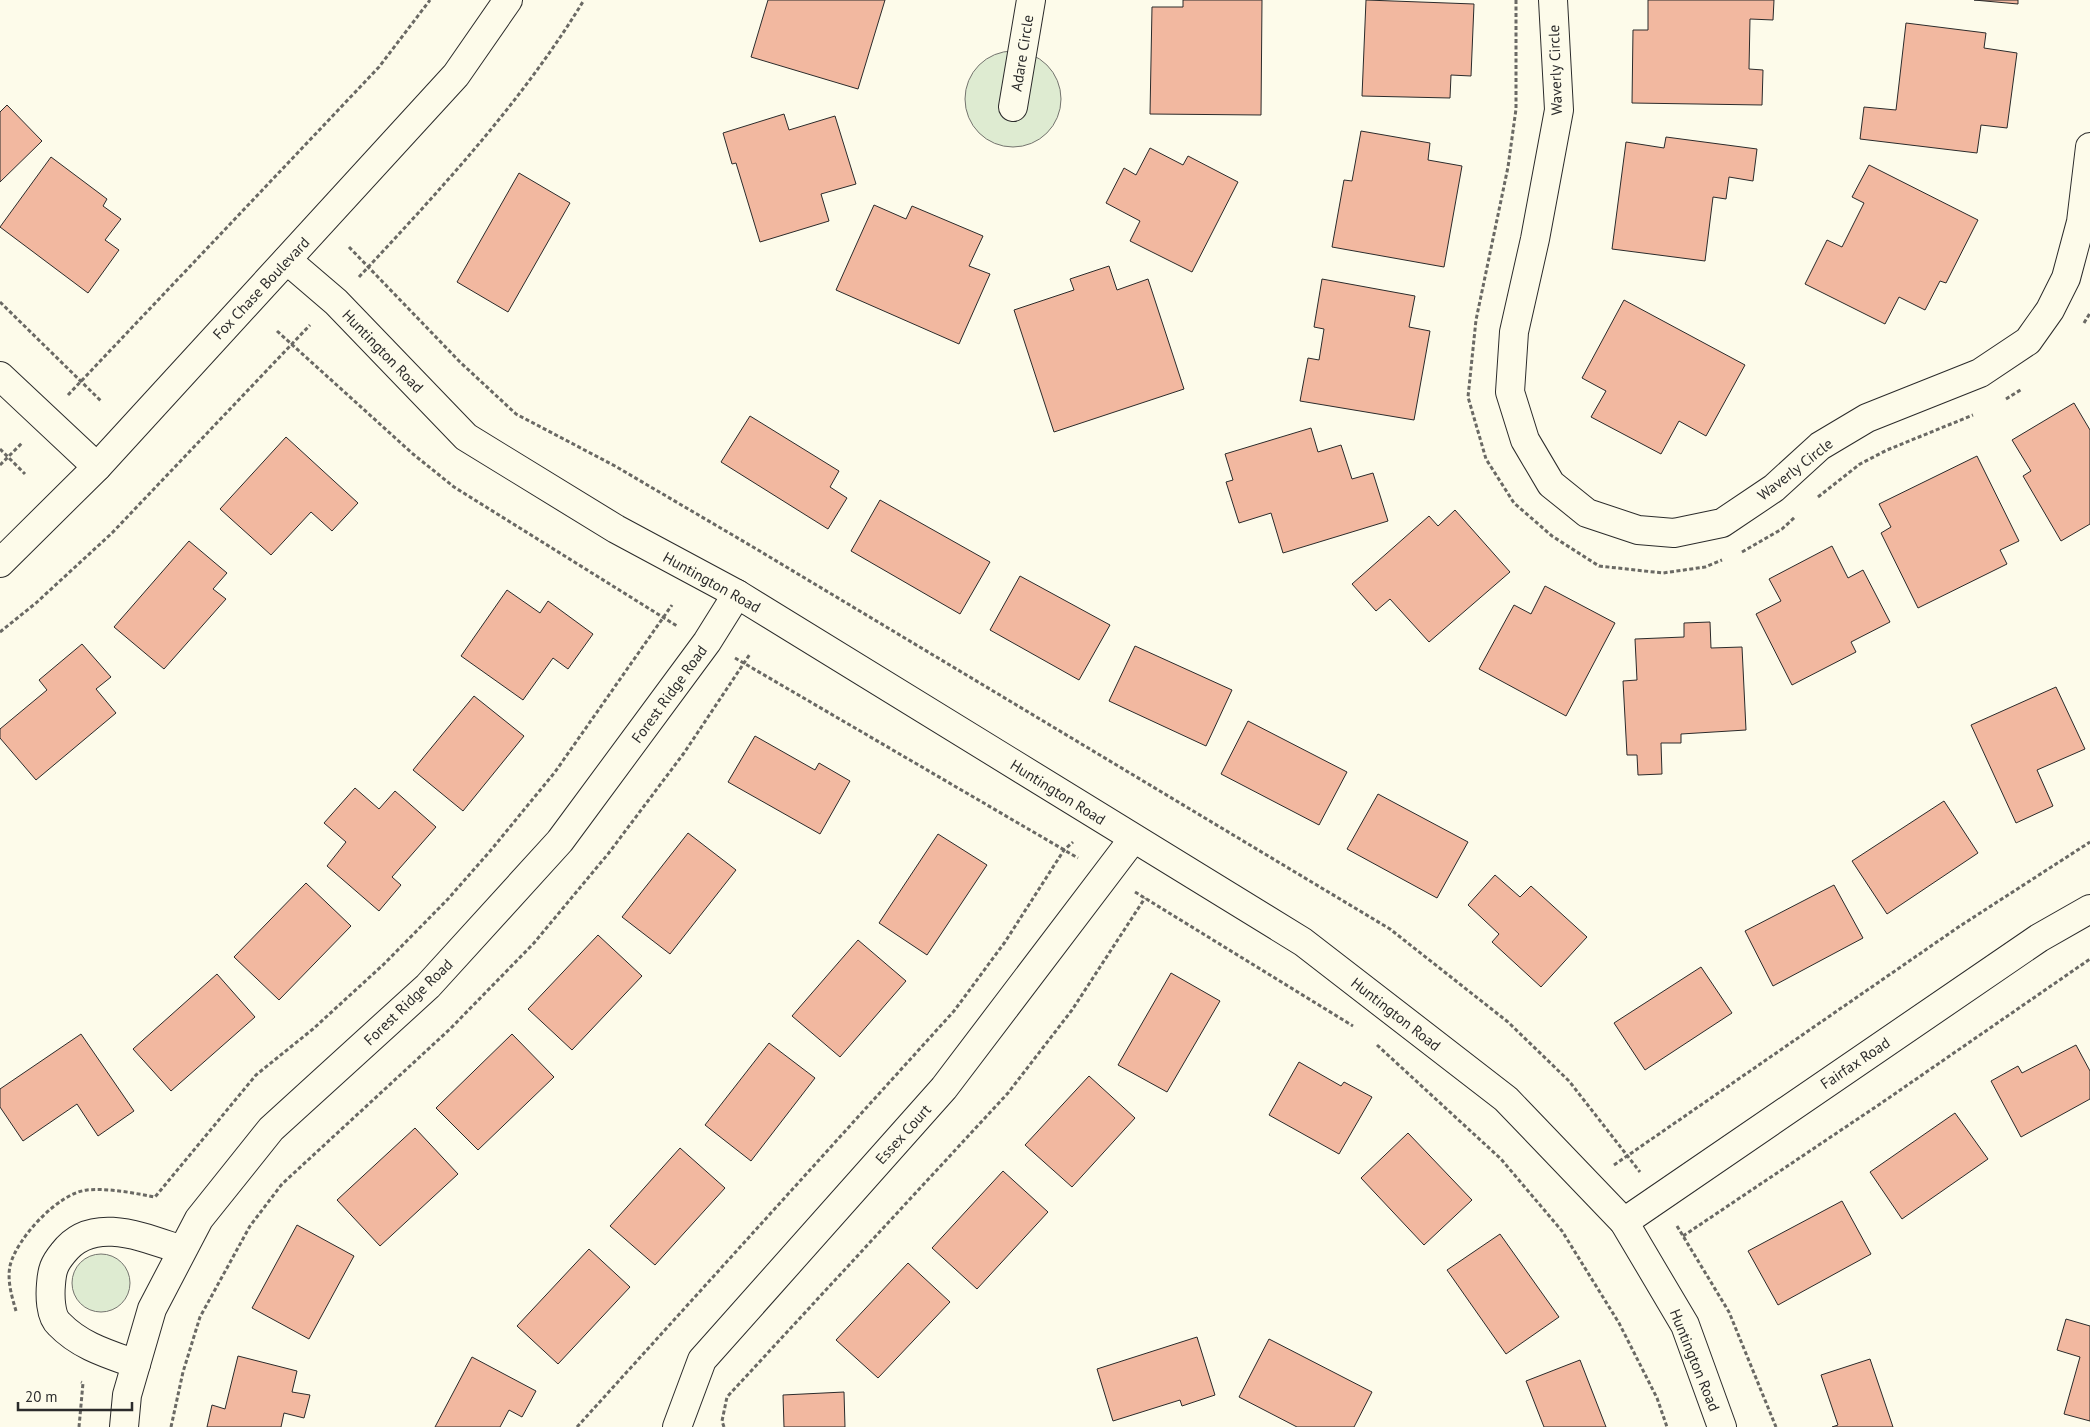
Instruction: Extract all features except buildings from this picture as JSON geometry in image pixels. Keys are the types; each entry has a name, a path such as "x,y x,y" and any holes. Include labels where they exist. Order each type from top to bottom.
{"street":[{"name":"Fox Chase Boulevard","path":"0,564 97,467 456,75 508,0"},
{"name":"Adare Circle","path":"1013,106 1031,0"},
{"name":"Waverly Circle","path":"1553,0 1559,110 1535,239 1514,332 1510,392 1525,440 1550,484 1587,513 1638,530 1674,533 1722,523 1774,488 1820,446 1867,418 1980,373 2028,341 2050,310 2066,278 2081,222 2090,148"},
{"name":"Huntington Road","path":"287,260 336,302 466,437 616,529 737,594 1303,942 1506,1099 1624,1222 1685,1325 1722,1427"},
{"path":"0,376 97,467"},
{"name":"Forest Ridge Road","path":"124,1427 127,1395 152,1310 199,1219 271,1129 428,986 560,841 707,642 737,594"},
{"name":"Essex Court","path":"676,1427 702,1360 944,1088 1133,839"},
{"name":"Fairfax Road","path":"1624,1222 2039,938 2090,909"},
{"path":"136,1364 80,1343 57,1323 50,1298 53,1266 67,1247 81,1236 110,1231 138,1235 182,1250"}],"path":[{"path":"0,466 44,418 82,382 379,67 430,0"},
{"path":"0,632 36,603 112,532 292,344 336,302 451,178 518,95 584,0"},
{"path":"1516,0 1516,109 1508,167 1476,320 1468,397 1486,459 1514,503 1552,536 1599,566 1663,573 1705,567 1730,557"},
{"path":"0,302 101,401"},
{"path":"2083,324 2090,313"},
{"path":"277,331 413,454 454,487 664,618 1106,874 1354,1027"},
{"path":"2004,400 2026,385"},
{"path":"1812,502 1860,464 1887,450 1979,412"},
{"path":"0,449 25,474"},
{"path":"1739,554 1782,529 1797,516"},
{"path":"18,1319 10,1290 10,1265 23,1239 48,1209 85,1190 124,1191 155,1197 256,1075 313,1029 384,964 448,899 491,850 555,772 672,605"},
{"path":"171,1427 183,1372 200,1317 250,1226 282,1184 450,1029 534,943 608,854 684,753 746,664 750,654"},
{"path":"576,1427 954,1011 1005,942 1064,850 1073,842"},
{"path":"1611,1167 1960,926 2090,842"},
{"path":"724,1427 722,1420 727,1397 1008,1093 1072,1010 1145,898"},
{"path":"1683,1236 1880,1104 2090,959"},
{"path":"1376,1044 1501,1159 1562,1231 1619,1323 1657,1398 1667,1427"},
{"path":"76,1378 83,1383 79,1427"}],"green space":[{"path":"1004,51 1022,51 1040,59 1053,72 1061,90 1058,118 1040,139 1022,147 1004,147 986,139 973,126 965,108 965,90 973,72 986,59"},
{"path":"101,1254 112,1256 125,1267 130,1283 128,1294 117,1307 101,1312 90,1310 77,1299 72,1283 74,1272 85,1259"}]}
